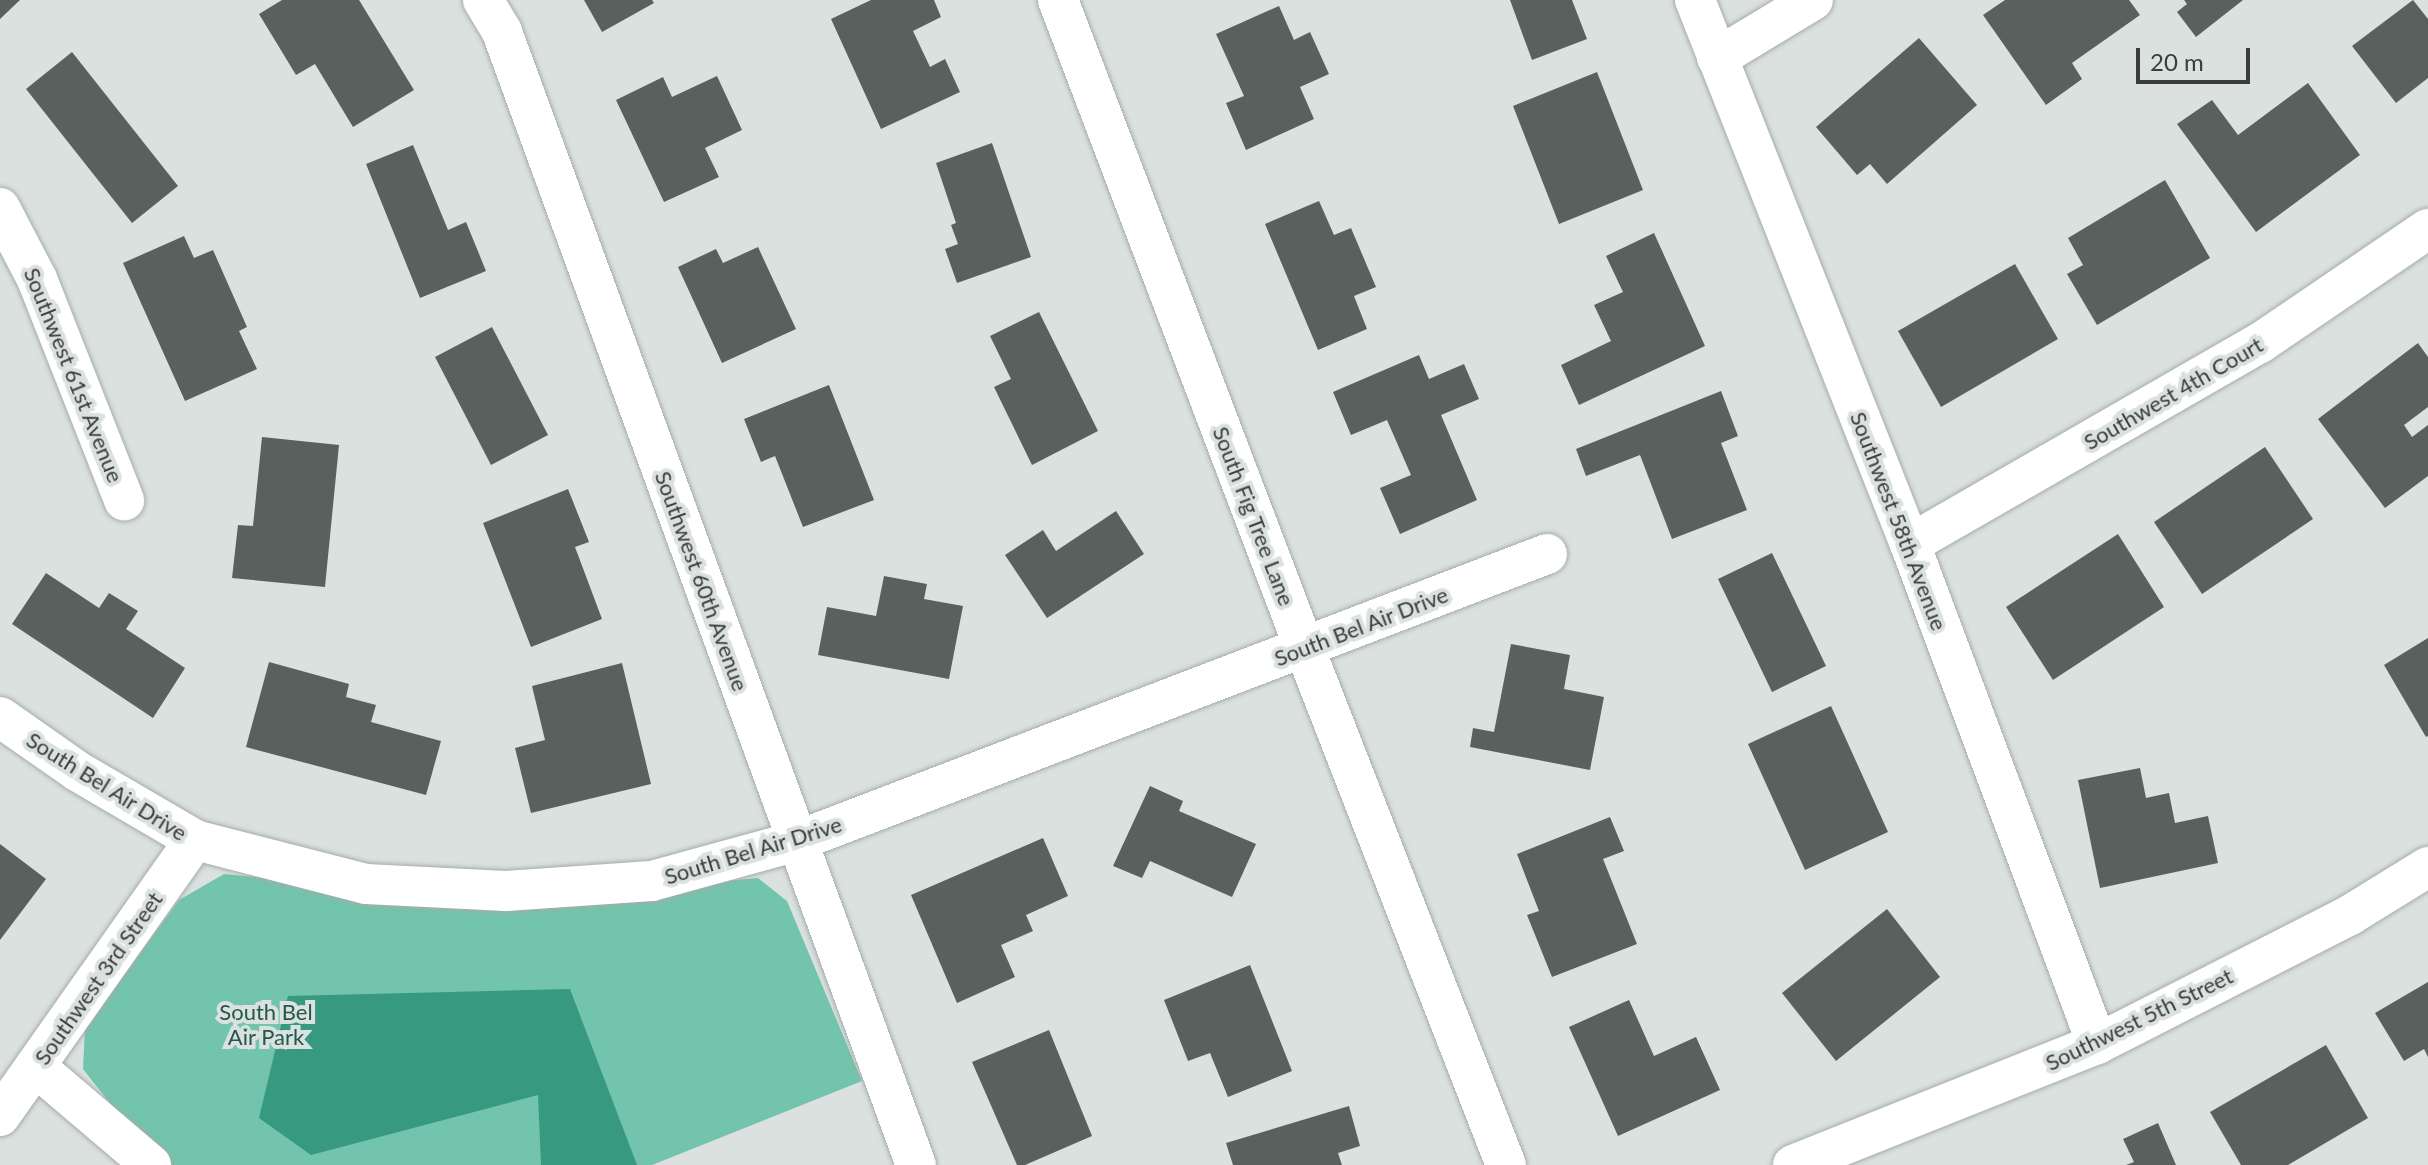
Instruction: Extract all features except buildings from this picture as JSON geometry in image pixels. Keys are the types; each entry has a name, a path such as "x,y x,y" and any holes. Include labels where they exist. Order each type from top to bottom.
{"street":[{"name":"Southwest 60th Avenue","path":"483,0 502,32 916,1165"},
{"name":"South Fig Tree Lane","path":"1058,0 1304,647 1506,1165"},
{"name":"Southwest 58th Avenue","path":"1695,0 1910,544 2097,1044"},
{"path":"1717,58 1813,0"},
{"name":"Southwest 61st Avenue","path":"0,208 37,279 124,500"},
{"name":"Southwest 4th Court","path":"1910,544 2260,343 2428,229"},
{"name":"South Bel Air Drive","path":"0,717 77,771 195,840 366,884 506,891 652,881 797,841 1547,554"},
{"name":"Southwest 3rd Street","path":"0,1116 195,840"},
{"name":"Southwest 5th Street","path":"1793,1165 2097,1044 2350,915 2428,867"},
{"path":"36,1067 151,1165"}],"green space":[{"name":"South Bel Air Park","path":"224,874 266,878 713,882 758,878 787,901 862,1081 652,1165 172,1165 116,1111 83,1069 85,1028 179,900"}],"shaded area":[{"path":"570,989 637,1165 541,1165 538,1095 311,1155 259,1118 288,996"}]}
